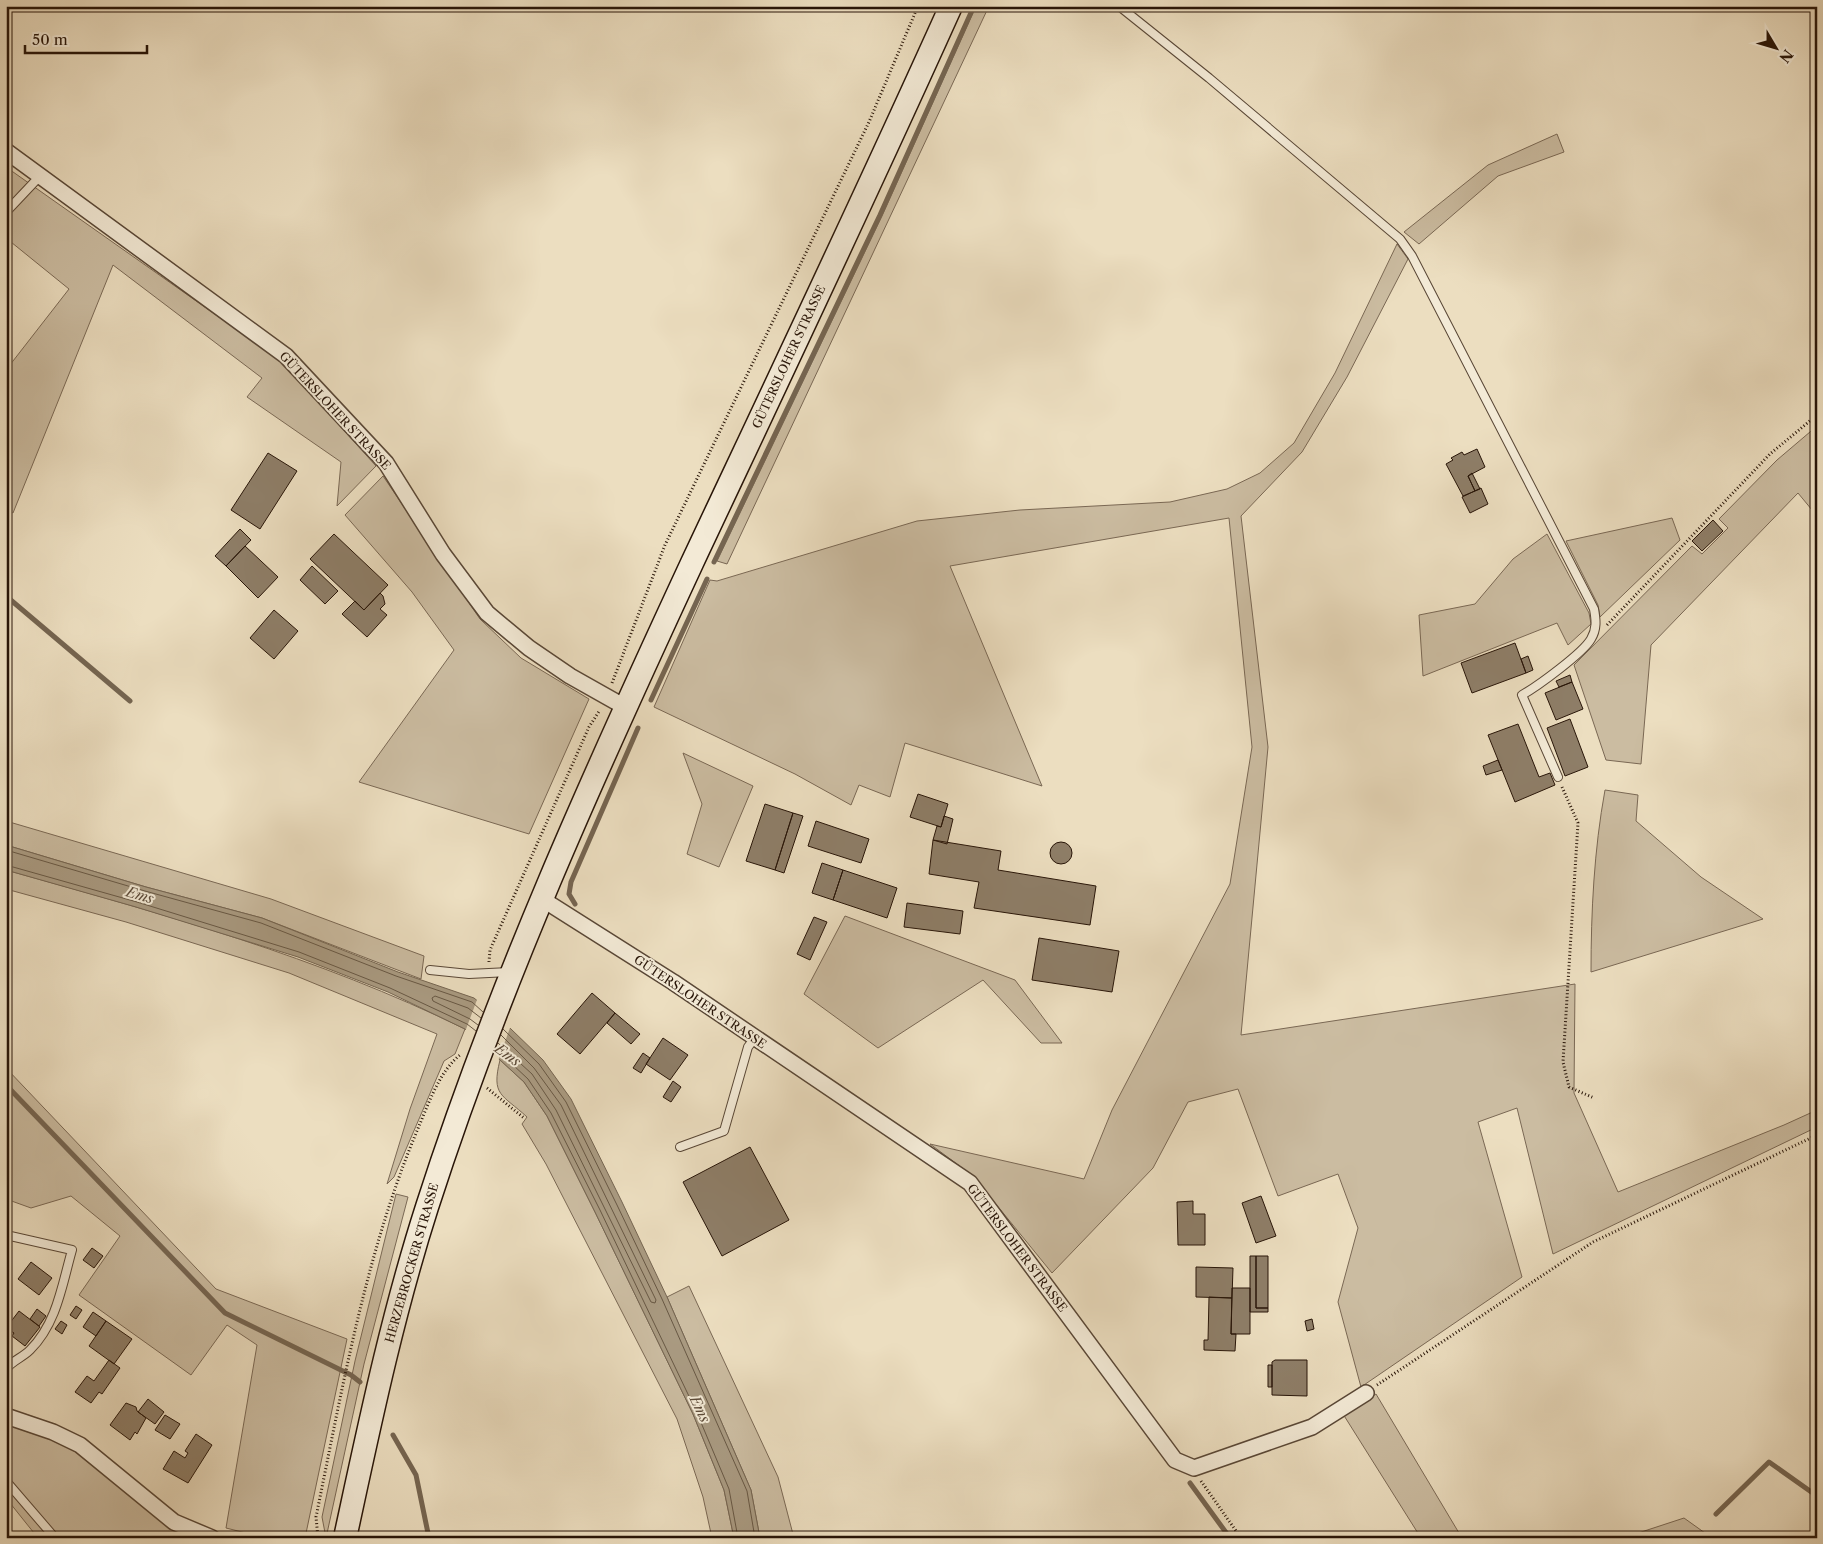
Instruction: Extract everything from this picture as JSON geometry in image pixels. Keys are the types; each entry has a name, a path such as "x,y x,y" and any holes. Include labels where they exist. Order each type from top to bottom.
{"main road":[{"name":"GÜTERSLOHER STRASSE","path":"502,996 542,899 615,702 860,210 951,6"},
{"name":"HERZEBROCKER STRASSE","path":"345,1538 382,1368 426,1211 458,1116 471,1062 502,996"}],"street":[{"name":"GÜTERSLOHER STRASSE","path":"6,151 286,356 386,463 443,554 487,613 529,648 570,676 615,702"},
{"name":"GÜTERSLOHER STRASSE","path":"542,899 674,982 970,1183 1175,1460 1194,1468"},
{"path":"1194,1468 1312,1427 1366,1393"},
{"path":"6,1416 53,1432 80,1445 174,1522 212,1538"}],"lane":[{"path":"1119,6 1209,78 1400,240 1412,256 1594,609 1597,625 1591,640 1542,684 1522,695 1558,777"},
{"path":"6,212 40,176"},
{"path":"430,970 469,974 511,972"},
{"path":"680,1147 724,1131 748,1047 754,1038"},
{"path":"6,1235 72,1250 52,1321 30,1351 12,1361 6,1370"},
{"path":"6,1482 55,1538"}],"path":[{"path":"6,24 12,6"},
{"path":"488,973 490,950 589,727 615,702 628,644 664,545 870,122 918,6"},
{"path":"1597,625 1606,626 1770,454 1817,415"},
{"path":"1558,777 1578,824 1563,1062 1569,1087 1594,1098"},
{"path":"318,1538 316,1517 356,1323 397,1177 424,1113 449,1063 460,1055 471,1062 524,1118"},
{"path":"1366,1393 1593,1242 1817,1135"},
{"path":"1194,1468 1241,1538"}],"shaded area":[{"path":"976,6 989,6 727,564 717,561 882,216"},
{"path":"1557,134 1564,152 1498,176 1419,244 1404,232 1488,165"},
{"path":"6,167 280,360 376,466 337,506 341,462 247,397 262,378 113,265 13,513 6,509 6,370 69,289 6,238"},
{"path":"1397,244 1408,259 1347,377 1302,452 1241,516 1268,747 1241,1035 1575,984 1574,1093 1618,1192 1817,1110 1817,1127 1553,1254 1517,1108 1478,1122 1522,1277 1361,1387 1338,1302 1358,1228 1338,1174 1278,1196 1238,1089 1188,1102 1153,1168 1052,1273 973,1176 930,1144 1084,1179 1112,1110 1230,884 1252,747 1229,518 950,566 1042,786 905,743 890,797 859,785 851,805 795,774 654,707 710,580 717,581 917,521 1020,510 1170,502 1227,489 1260,473 1294,443 1335,373"},
{"path":"1817,426 1817,516 1798,493 1651,645 1641,764 1606,760 1574,665 1692,546 1702,554 1728,528 1719,519 1777,460"},
{"path":"383,476 480,619 521,658 589,699 529,834 359,782 454,650 412,592 345,515"},
{"path":"1672,518 1680,540 1600,617 1598,605 1566,541"},
{"path":"1547,534 1589,613 1591,624 1568,645 1557,623 1423,676 1419,615 1475,604 1513,559"},
{"path":"683,753 753,786 719,867 687,854 702,804"},
{"path":"1605,790 1638,795 1636,821 1701,877 1763,919 1591,972 1594,881 1598,835"},
{"path":"6,821 271,899 424,956 421,979 262,918 146,887 6,845"},
{"path":"6,870 123,903 297,959 410,1003 465,1029 455,1054 444,1061 394,1177 387,1184 410,1109 437,1034 289,973 126,922 6,889"},
{"path":"845,916 1015,980 1062,1043 1041,1043 983,980 878,1048 804,994"},
{"path":"500,1060 524,1082 547,1116 595,1212 693,1414 724,1490 734,1538 712,1538 703,1497 677,1419 546,1164 522,1124 527,1117 505,1098 498,1088"},
{"path":"6,1068 216,1289 347,1339 305,1538 266,1538 226,1528 257,1345 227,1325 191,1375 79,1295 120,1236 71,1196 31,1208 6,1199"},
{"path":"396,1194 408,1197 364,1364 326,1538 322,1517 355,1361"},
{"path":"689,1286 778,1477 794,1538 760,1538 751,1490 667,1297"},
{"path":"1376,1394 1462,1538 1421,1538 1343,1414"},
{"path":"6,1424 66,1446 104,1472 161,1519 193,1538 38,1538 6,1498"},
{"path":"1684,1518 1705,1533 1701,1538 1623,1538"}],"water":[{"name":"Ems","path":"6,845 146,887 262,918 398,972 474,998 511,1029 543,1060 571,1099 622,1202 667,1297 751,1490 760,1538 734,1538 724,1490 693,1414 547,1116 524,1082 465,1029 388,992 298,957 136,907 6,870"}],"pier":[{"path":"478,997 511,1025 498,1061 465,1032"}],"building":[{"path":"1477,449 1485,467 1468,476 1475,491 1463,496 1446,464 1453,460 1451,458 1462,452 1464,455"},
{"path":"268,453 297,471 260,529 231,510"},
{"path":"1472,473 1480,489 1475,491 1468,476"},
{"path":"1481,488 1488,504 1470,513 1462,497"},
{"path":"1713,520 1723,531 1702,551 1692,541"},
{"path":"240,529 251,540 226,566 215,556"},
{"path":"334,534 388,585 364,610 310,559"},
{"path":"245,546 278,577 258,598 226,566"},
{"path":"312,566 338,591 325,604 300,580"},
{"path":"380,593 385,604 380,609 387,615 367,637 342,614 355,601 364,610"},
{"path":"274,610 298,631 274,659 250,638"},
{"path":"1515,643 1526,673 1472,693 1461,663"},
{"path":"1528,656 1533,670 1526,673 1521,659"},
{"path":"1570,675 1572,682 1559,687 1556,681"},
{"path":"1572,682 1583,709 1556,720 1545,693"},
{"path":"1570,719 1588,767 1565,776 1547,728"},
{"path":"1518,724 1539,777 1550,773 1555,785 1515,802 1488,735"},
{"path":"1498,760 1502,770 1486,775 1483,766"},
{"path":"918,794 948,804 941,827 910,817"},
{"path":"765,804 793,813 775,870 746,861"},
{"path":"793,813 803,816 784,873 775,870"},
{"path":"944,816 953,819 947,844 933,840 937,826 941,827"},
{"path":"816,821 869,839 861,863 808,846"},
{"path":"933,840 1001,851 998,870 1096,886 1090,925 974,908 979,882 929,874"},
{"path":"1061,842 1069,845 1072,853 1069,861 1061,864 1053,861 1050,853 1053,845"},
{"path":"822,863 843,870 833,900 812,893"},
{"path":"843,870 897,888 887,918 833,900"},
{"path":"907,903 963,911 960,934 904,927"},
{"path":"814,917 827,922 810,960 797,954"},
{"path":"1039,938 1119,951 1112,992 1032,980"},
{"path":"592,993 615,1013 580,1054 557,1034"},
{"path":"615,1013 640,1034 631,1044 607,1023"},
{"path":"663,1038 688,1055 670,1080 646,1064"},
{"path":"643,1053 650,1058 641,1073 633,1068"},
{"path":"673,1081 681,1087 671,1102 663,1097"},
{"path":"750,1147 789,1220 722,1256 683,1182"},
{"path":"1261,1196 1276,1236 1256,1243 1242,1203"},
{"path":"1193,1201 1193,1214 1205,1214 1205,1245 1178,1245 1177,1202"},
{"path":"92,1248 103,1256 94,1268 83,1260"},
{"path":"1250,1256 1256,1256 1256,1308 1268,1308 1268,1312 1250,1312"},
{"path":"1256,1256 1268,1256 1268,1308 1256,1308"},
{"path":"31,1262 52,1278 39,1295 18,1279"},
{"path":"1196,1267 1233,1268 1232,1298 1196,1297"},
{"path":"1232,1288 1250,1288 1250,1334 1231,1334"},
{"path":"1209,1297 1232,1298 1231,1334 1236,1334 1235,1351 1204,1350 1204,1340 1208,1340"},
{"path":"76,1306 82,1310 76,1319 70,1315"},
{"path":"37,1309 46,1316 39,1326 30,1319"},
{"path":"19,1311 40,1327 25,1346 12,1336 14,1333 6,1328"},
{"path":"93,1312 106,1321 96,1336 83,1327"},
{"path":"1312,1319 1314,1329 1307,1331 1305,1321"},
{"path":"61,1321 67,1325 62,1334 55,1329"},
{"path":"106,1321 132,1339 114,1364 89,1346"},
{"path":"109,1360 120,1368 102,1394 99,1392 91,1403 75,1392 87,1376 94,1381"},
{"path":"1275,1360 1307,1360 1307,1396 1272,1395 1272,1362"},
{"path":"1268,1365 1272,1365 1272,1387 1268,1387"},
{"path":"148,1399 164,1412 155,1424 138,1412"},
{"path":"126,1403 136,1407 137,1411 146,1418 137,1434 135,1432 130,1440 110,1425"},
{"path":"165,1415 180,1424 170,1439 155,1430"},
{"path":"196,1434 212,1445 188,1483 163,1469 174,1451 185,1458 188,1453 185,1451"}],"waterway":[{"path":"714,562 880,215 974,6"},
{"path":"651,700 707,579"},
{"path":"6,596 130,701"},
{"path":"575,904 569,894 571,882 638,728"},
{"path":"6,1085 225,1313 351,1375 360,1382"},
{"path":"393,1435 416,1475 429,1538"},
{"path":"1716,1514 1769,1462 1817,1496"},
{"path":"1190,1483 1230,1538"}]}
